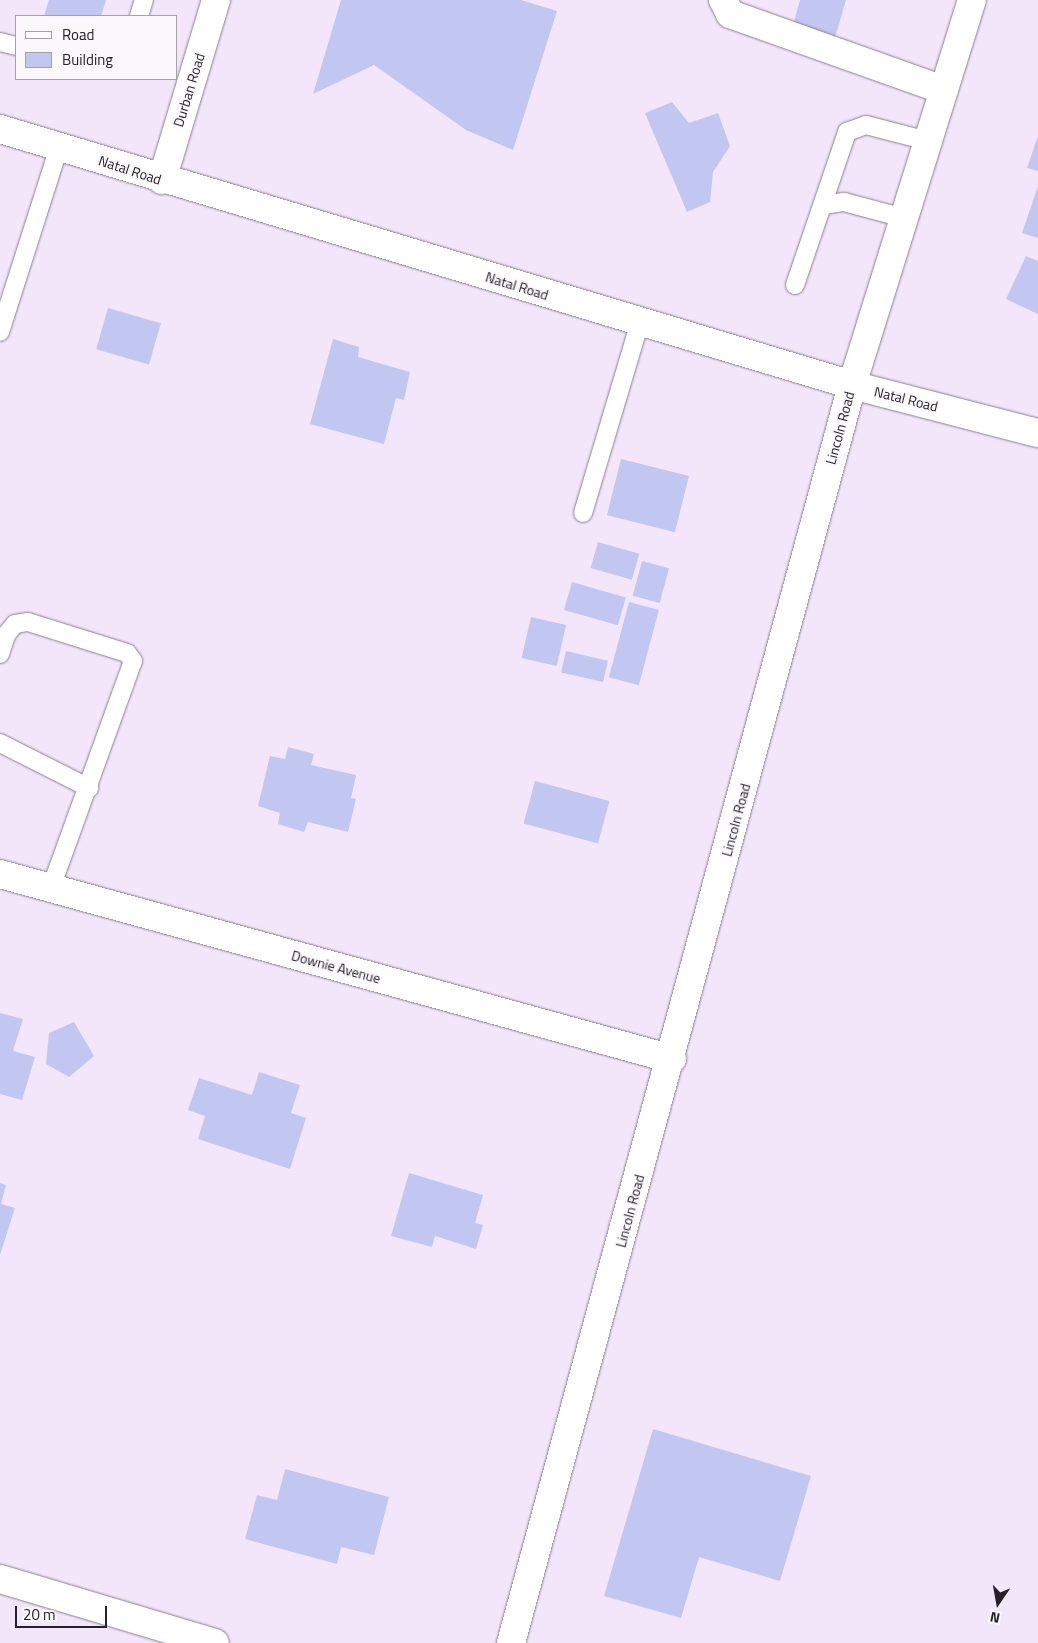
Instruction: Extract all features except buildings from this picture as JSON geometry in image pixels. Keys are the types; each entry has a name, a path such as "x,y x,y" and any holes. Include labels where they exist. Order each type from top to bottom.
{"street":[{"name":"Durban Road","path":"162,180 216,0"},
{"path":"723,0 730,14 944,90"},
{"name":"Lincoln Road","path":"511,1643 672,1059 852,385 972,0"},
{"name":"Natal Road","path":"0,128 162,180 852,385 1038,433"},
{"name":"Downie Avenue","path":"0,874 672,1059"},
{"path":"0,1579 215,1643"}],"lane":[{"path":"138,15 144,0"},
{"path":"0,42 15,46"},
{"path":"795,285 824,205 847,132 855,126 928,141"},
{"path":"0,332 59,147"},
{"path":"824,205 844,202 904,218"},
{"path":"583,513 640,322"},
{"path":"0,654 6,635 15,624 28,622 127,653 133,661 52,888"},
{"path":"0,742 89,788"}]}
